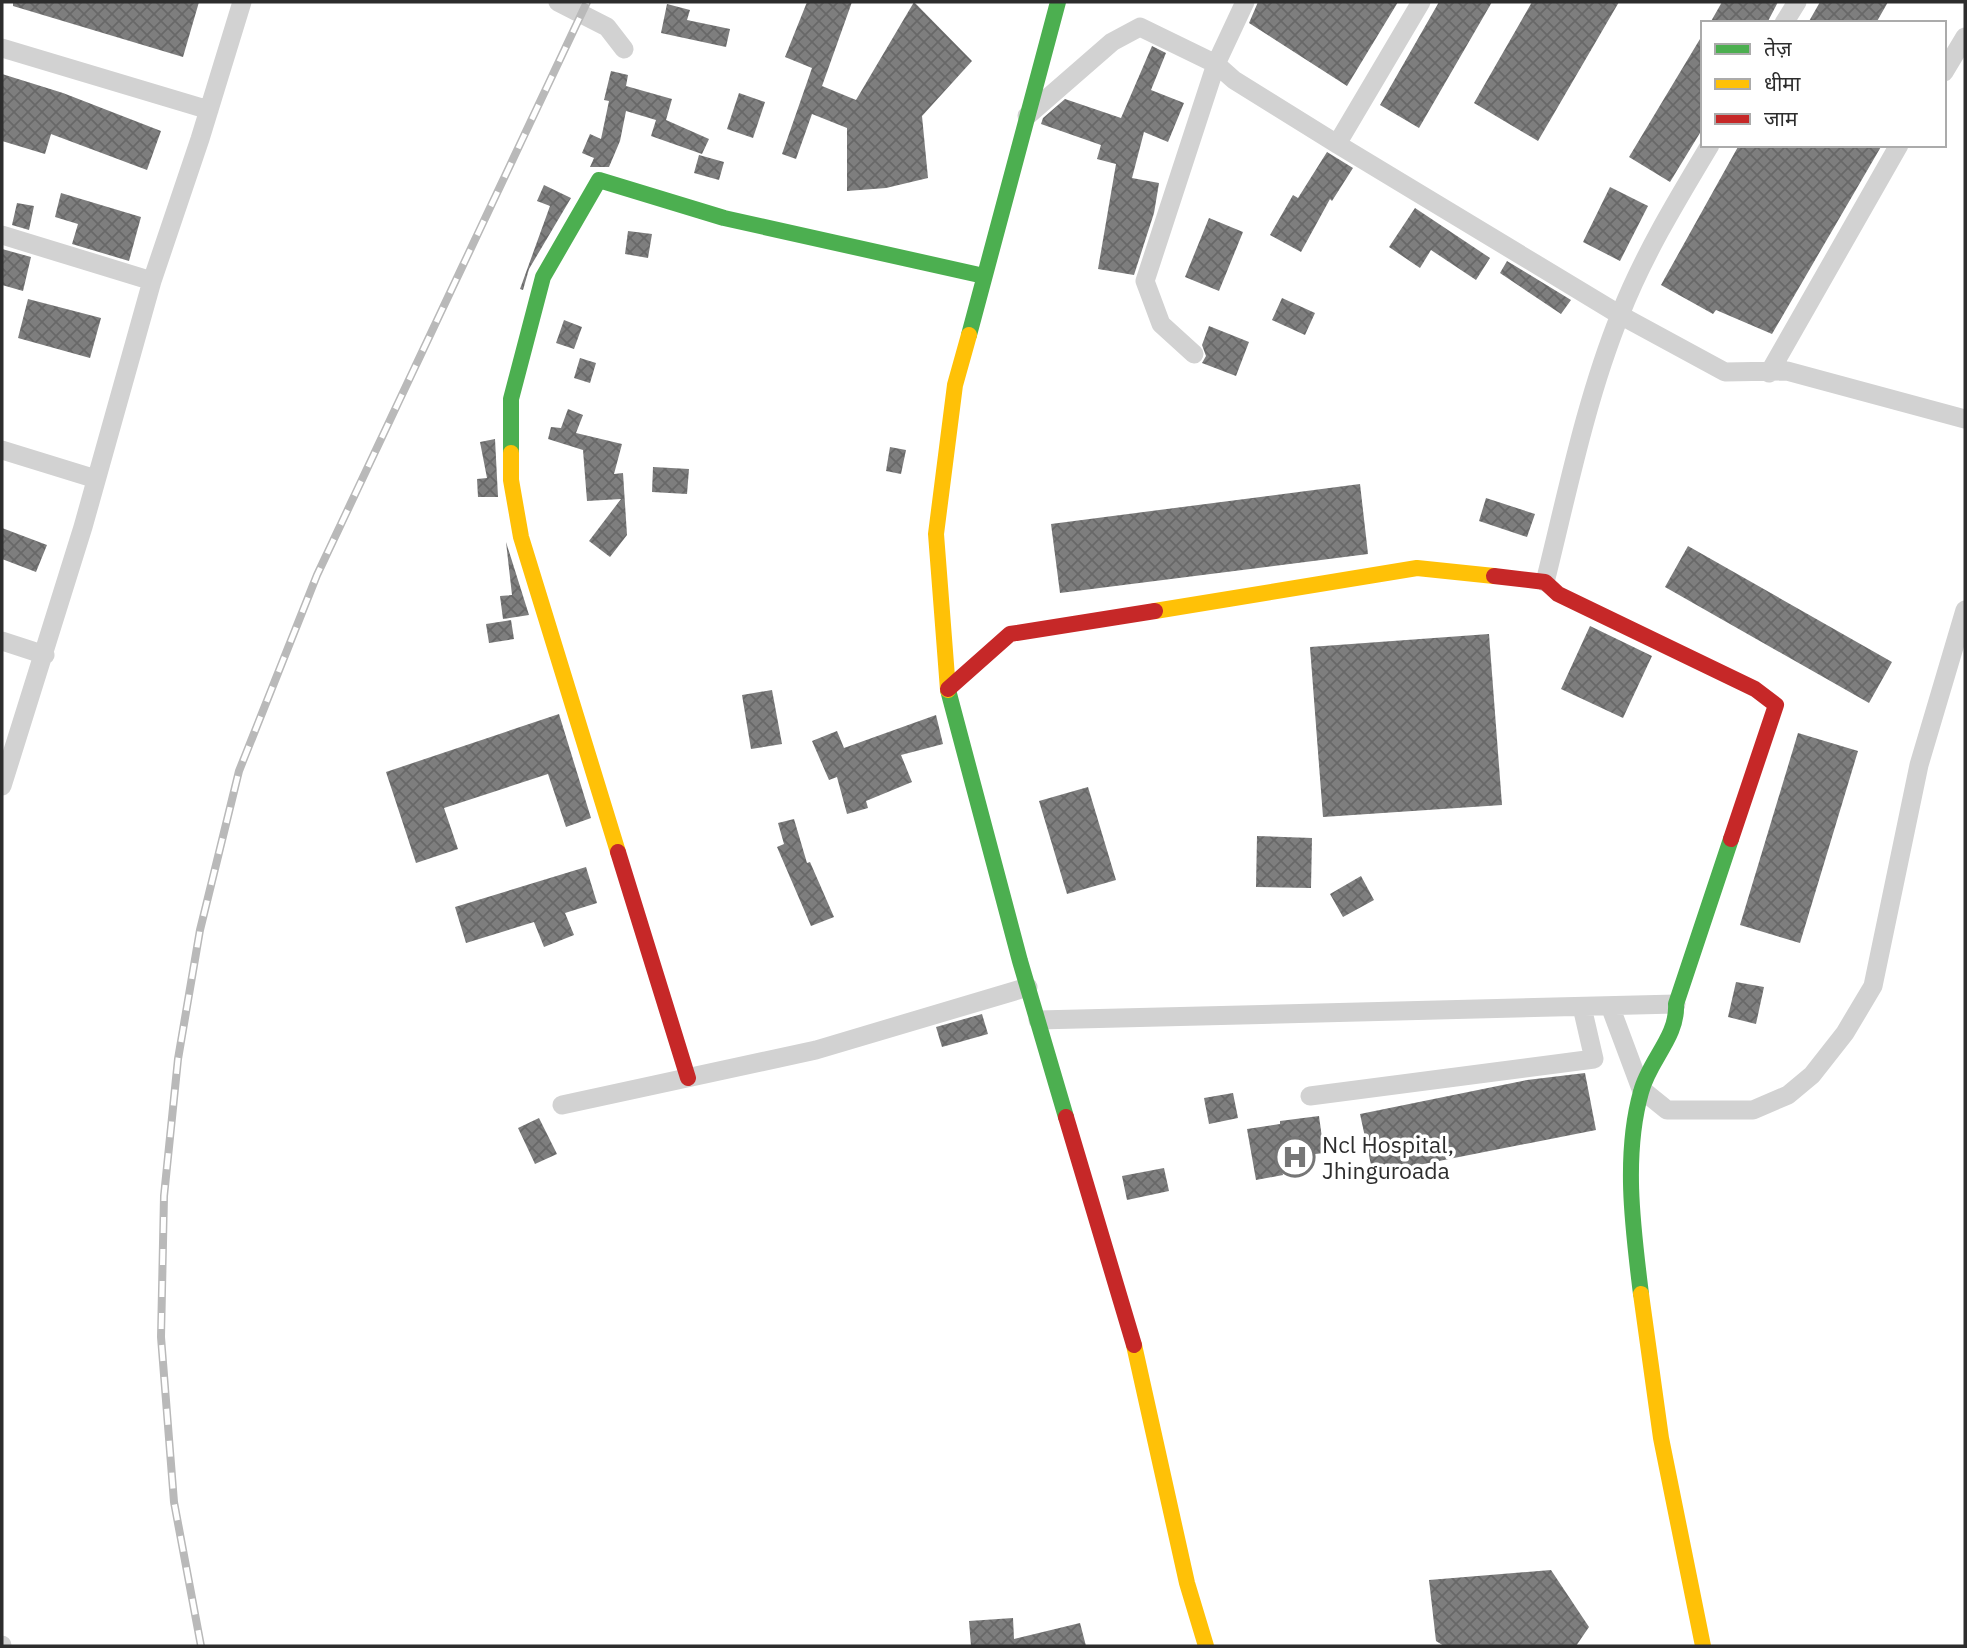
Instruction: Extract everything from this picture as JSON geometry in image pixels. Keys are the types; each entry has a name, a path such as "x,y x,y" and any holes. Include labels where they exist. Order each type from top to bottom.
{"street":[{"path":"2,786 45,655 152,281 242,2"},
{"path":"558,2 607,27 624,49"},
{"path":"1058,2 955,385 936,534 948,689 1028,987 1138,1357 1187,1583 1206,1646"},
{"path":"1194,354 1161,324 1146,281 1216,64 1245,2"},
{"path":"1337,144 1421,2"},
{"path":"1785,21 1797,2"},
{"path":"1027,116 1112,42 1140,27 1216,64 1234,80 1337,144 1620,315 1725,372 1787,371 1965,419"},
{"path":"1946,69 1965,37"},
{"path":"2,48 209,110"},
{"path":"1545,582 1579,447 1620,315 1672,208 1709,147"},
{"path":"1769,373 1898,147"},
{"path":"688,1078 519,526 511,480 512,399 543,278 599,180 724,218 984,276"},
{"path":"2,235 152,281"},
{"path":"2,450 96,479"},
{"path":"948,689 1010,634 1417,568 1545,582 1558,594 1661,642 1669,650 1755,689 1776,705 1676,1004 1677,1020 1641,1089 1630,1148 1640,1290 1661,1438 1703,1646"},
{"path":"1610,1006 1641,1089 1667,1110 1753,1110 1788,1095 1812,1075 1845,1033 1873,986 1919,765 1965,610"},
{"path":"2,642 45,655"},
{"path":"562,1105 816,1050 1028,987"},
{"path":"1038,1020 1676,1004"},
{"path":"1310,1096 1594,1059 1582,1007"}],"building":[{"path":"13,2 199,2 183,57 13,6"},
{"path":"807,2 852,2 822,86 856,100 914,2 972,61 922,116 928,178 886,188 847,191 847,128 812,114 796,159 782,154 812,68 785,57"},
{"path":"1258,2 1398,2 1347,86 1249,23"},
{"path":"1439,2 1492,2 1419,128 1380,105"},
{"path":"1532,2 1619,2 1538,141 1474,103"},
{"path":"1722,2 1778,2 1768,21 1711,21"},
{"path":"1820,2 1888,2 1877,21 1809,21"},
{"path":"667,4 690,10 687,20 730,29 726,47 661,33"},
{"path":"1701,37 1701,131 1670,182 1629,157"},
{"path":"1152,46 1166,53 1151,90 1184,103 1168,142 1144,132 1132,178 1159,183 1154,213 1134,275 1098,269 1116,164 1097,159 1101,145 1041,124 1043,118 1065,99 1121,118"},
{"path":"611,71 628,75 626,86 672,99 666,120 709,139 702,154 651,136 656,120 626,111 620,141 609,167 590,167 594,158 582,153 590,134 601,139 609,101 604,100"},
{"path":"2,74 63,93 161,131 147,170 51,134 45,154 2,141"},
{"path":"739,93 765,102 753,138 727,129"},
{"path":"1738,147 1881,147 1772,334 1716,310 1713,314 1661,285"},
{"path":"1327,152 1353,168 1332,201 1330,199 1301,252 1270,235 1293,195 1298,198"},
{"path":"699,155 724,162 719,180 694,173"},
{"path":"544,185 571,198 529,269 523,290 520,289 550,206 537,201"},
{"path":"1610,187 1648,206 1620,261 1583,242"},
{"path":"61,193 141,217 129,261 72,244 78,224 55,217"},
{"path":"17,203 34,206 29,230 12,225"},
{"path":"1415,208 1490,258 1476,280 1431,250 1420,268 1389,247"},
{"path":"1209,218 1243,232 1219,291 1185,277"},
{"path":"628,231 652,234 648,258 625,254"},
{"path":"2,249 31,257 23,291 2,285"},
{"path":"1507,261 1571,300 1561,314 1500,273"},
{"path":"1282,298 1315,313 1305,335 1272,320"},
{"path":"28,299 101,318 90,358 18,338"},
{"path":"564,320 582,327 574,349 556,343"},
{"path":"1209,326 1249,342 1236,376 1202,363 1206,356 1202,345"},
{"path":"580,358 596,363 590,383 574,378"},
{"path":"568,409 583,415 576,433 622,444 614,474 623,473 627,535 610,557 589,541 621,499 587,501 583,450 548,439 551,427 561,428"},
{"path":"495,439 498,497 478,497 477,479 487,478 480,442"},
{"path":"890,447 906,450 901,474 886,471"},
{"path":"653,467 689,469 687,494 652,492"},
{"path":"1360,484 1368,554 1060,593 1051,524"},
{"path":"1486,498 1535,514 1527,537 1479,521"},
{"path":"2,528 47,545 36,572 2,559"},
{"path":"506,542 529,615 503,619 500,596 512,595"},
{"path":"1688,546 1892,662 1869,703 1665,587"},
{"path":"511,620 514,639 489,643 486,624"},
{"path":"1590,626 1652,656 1623,718 1561,689"},
{"path":"1489,634 1502,805 1323,817 1310,647"},
{"path":"772,690 782,744 751,749 742,695"},
{"path":"559,714 591,818 566,827 548,774 444,808 458,849 416,863 386,772"},
{"path":"936,715 943,744 901,755 912,782 866,801 868,808 847,814 837,777 829,780 812,741 837,731 844,748"},
{"path":"1798,733 1858,751 1800,943 1740,925"},
{"path":"1088,787 1116,880 1067,894 1039,801"},
{"path":"794,819 807,863 810,862 834,917 811,926 777,847 784,844 778,823"},
{"path":"1257,836 1312,838 1311,888 1256,887"},
{"path":"586,867 597,903 565,913 574,935 544,947 534,922 466,943 455,907"},
{"path":"1361,876 1374,900 1343,917 1330,894"},
{"path":"1736,982 1764,987 1756,1024 1728,1017"},
{"path":"982,1014 988,1034 942,1047 936,1027"},
{"path":"1585,1073 1596,1130 1373,1174 1360,1114 1527,1080"},
{"path":"1233,1093 1238,1118 1209,1124 1204,1098"},
{"path":"1319,1116 1324,1153 1280,1158 1283,1175 1256,1180 1247,1129"},
{"path":"539,1118 557,1154 535,1164 518,1128"},
{"path":"1164,1168 1169,1191 1127,1200 1122,1176"},
{"path":"1551,1570 1589,1627 1576,1646 1444,1646 1436,1641 1429,1580"},
{"path":"1013,1618 1014,1639 1080,1623 1086,1646 971,1646 969,1621"}],"railway":[{"path":"201,1646 174,1502 161,1337 164,1196 178,1059 200,930 239,771 317,575 587,2"}],"traffic: fast":[{"path":"969,335 1058,2"},
{"path":"511,453 511,399 543,277 599,180 724,218 984,276"},
{"path":"948,690 1020,961 1066,1117"},
{"path":"1641,1294 1631,1193 1632,1141 1636,1116 1645,1080 1672,1027 1676,1004 1731,839"}],"traffic: slow":[{"path":"948,690 936,534 955,385 969,335"},
{"path":"511,453 511,480 521,537 618,852"},
{"path":"1155,611 1417,568 1494,576"},
{"path":"1641,1294 1661,1438 1703,1646"},
{"path":"1134,1345 1187,1583 1206,1646"}],"traffic: jam":[{"path":"1494,576 1545,582 1558,594 1755,689 1776,705 1731,839"},
{"path":"948,689 1010,634 1155,611"},
{"path":"618,852 688,1078"},
{"path":"1066,1117 1134,1345"}],"place":[{"name":"Ncl Hospital, Jhinguroada","path":"1295,1157"}]}
